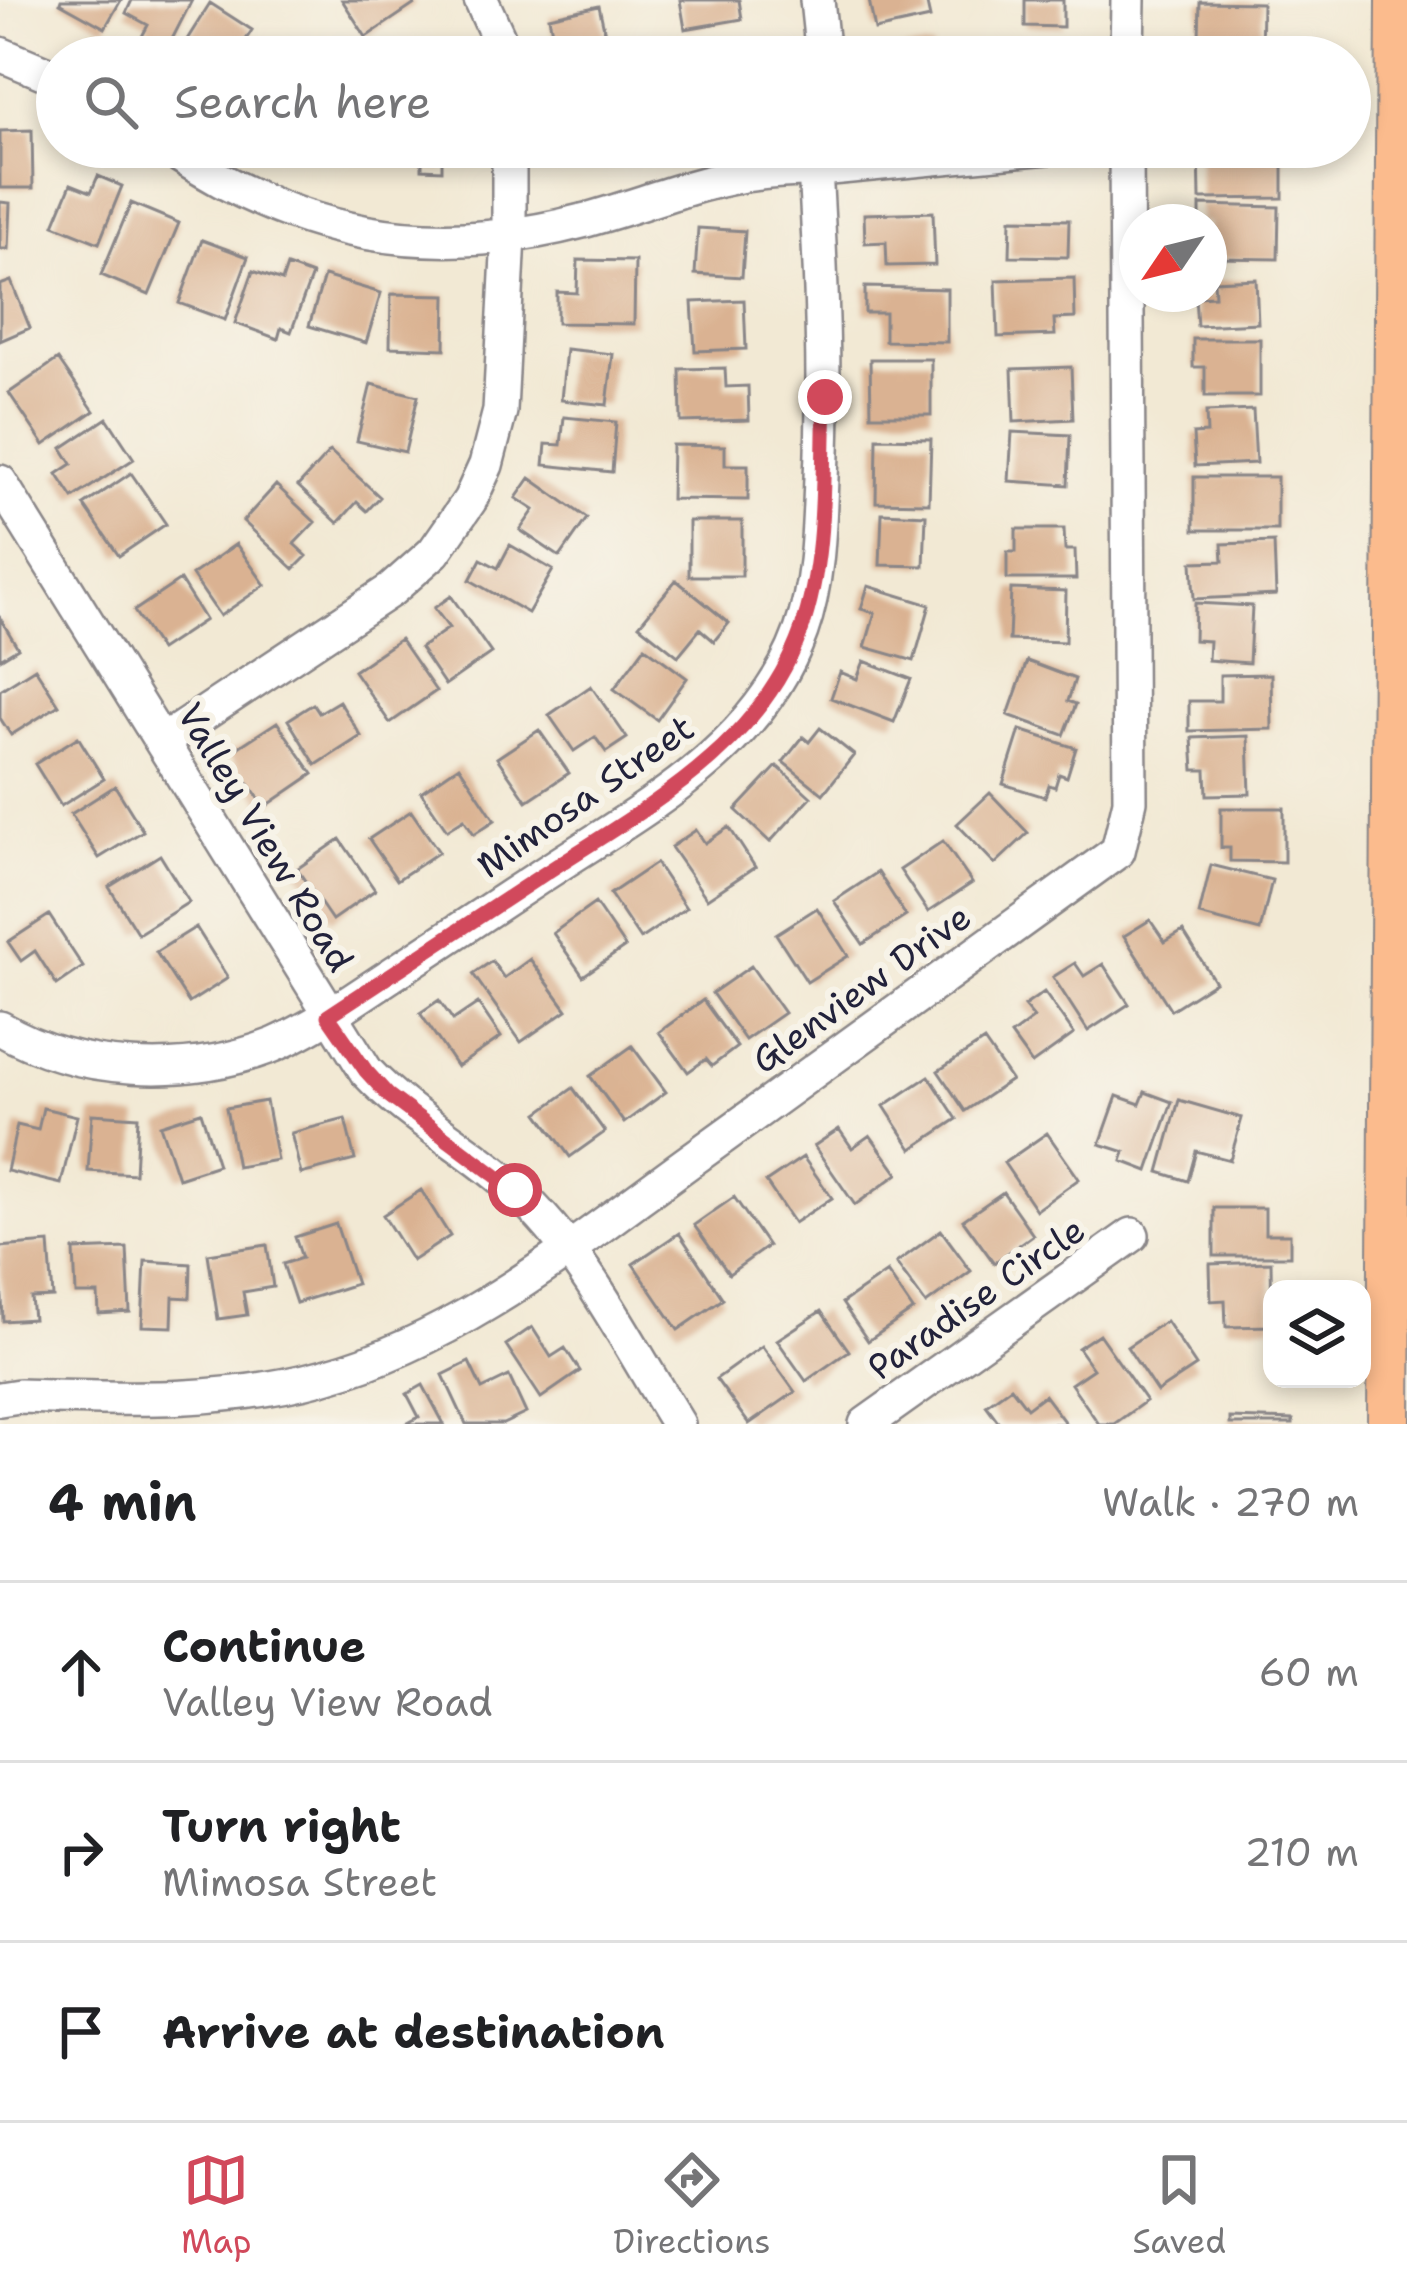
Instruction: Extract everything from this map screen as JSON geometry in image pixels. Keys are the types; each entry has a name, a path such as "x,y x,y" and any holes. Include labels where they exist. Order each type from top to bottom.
{"main road":[{"path":"1389,1424 1398,0"}],"street":[{"path":"481,0 498,36"},
{"path":"817,0 821,36"},
{"path":"1127,36 1128,0"},
{"path":"0,54 36,69"},
{"path":"201,168 234,188 310,221 386,237 436,240 509,236 582,221 773,168"},
{"path":"163,741 391,590 434,552 460,517 486,465 500,411 508,168"},
{"name":"Mimosa Street","path":"0,1028 80,1058 154,1067 242,1055 274,1045 328,1016 708,763 760,707 785,667 809,598 819,529 825,397 817,168"},
{"name":"Glenview Drive","path":"0,1399 232,1396 328,1376 389,1356 437,1332 568,1249 1118,851 1130,802 1126,168"},
{"name":"Valley View Road","path":"0,482 366,1071 388,1095 515,1190 568,1249 678,1424"},
{"name":"Paradise Circle","path":"866,1424 1132,1235"}],"building":[{"path":"61,0 121,0 105,28"},
{"path":"132,0 192,0 174,36 142,36 148,25 126,13"},
{"path":"342,0 412,0 415,4 367,36"},
{"path":"680,0 739,0 742,19 685,29"},
{"path":"869,0 926,0 930,18 875,30"},
{"path":"1025,0 1063,0 1063,27 1025,26"},
{"path":"1200,2 1262,3 1261,36 1199,36"},
{"path":"210,3 252,30 248,36 189,36"},
{"path":"599,6 605,36 553,36 549,17"},
{"path":"32,130 33,188 0,188 0,131"},
{"path":"1199,168 1283,168 1283,198 1200,199"},
{"path":"98,176 122,186 99,243 54,225 71,184 91,192"},
{"path":"0,202 10,203 8,249 0,249"},
{"path":"131,203 179,223 149,295 101,275"},
{"path":"1227,206 1279,207 1278,259 1227,258"},
{"path":"933,212 935,265 887,266 886,242 865,243 864,214"},
{"path":"1011,219 1069,220 1068,257 1010,256"},
{"path":"698,228 745,231 742,277 695,274"},
{"path":"202,240 248,257 225,320 179,303"},
{"path":"578,260 635,261 634,324 557,323 557,292 577,293"},
{"path":"287,266 312,275 291,332 281,328 278,339 235,323 253,271 282,281"},
{"path":"324,276 381,293 366,343 309,326"},
{"path":"1074,278 1075,318 1054,319 1055,335 998,337 996,280"},
{"path":"1256,279 1258,323 1197,326 1196,312 1227,312 1227,280"},
{"path":"11,281 30,328 0,341 0,285"},
{"path":"865,287 947,289 947,342 885,341 885,313 865,313"},
{"path":"391,294 446,295 445,349 390,347"},
{"path":"744,300 746,349 695,351 692,302"},
{"path":"1193,339 1260,339 1260,396 1205,396 1205,367 1193,367"},
{"path":"566,349 613,354 607,405 561,400"},
{"path":"58,359 94,411 44,445 9,393"},
{"path":"870,359 931,359 931,415 871,415"},
{"path":"1071,367 1073,419 1014,422 1012,369"},
{"path":"725,368 726,387 748,386 749,420 681,422 680,369"},
{"path":"371,384 418,396 405,452 357,441"},
{"path":"1253,410 1256,463 1195,466 1193,434 1207,433 1206,412"},
{"path":"564,417 616,422 612,472 544,465 546,444 561,445"},
{"path":"107,418 134,459 73,498 57,474 72,464 62,448"},
{"path":"1012,432 1070,435 1068,485 1009,481"},
{"path":"877,438 931,439 929,503 876,502"},
{"path":"672,445 725,446 725,465 748,465 748,500 671,499"},
{"path":"330,451 380,497 367,511 357,502 338,523 298,486"},
{"path":"131,473 166,524 119,556 84,505"},
{"path":"1194,477 1277,477 1277,530 1194,530"},
{"path":"530,478 587,518 560,557 520,530 534,510 516,498"},
{"path":"276,485 315,522 294,544 307,556 294,569 243,521"},
{"path":"882,513 926,515 924,566 880,565"},
{"path":"689,521 742,521 742,576 689,576"},
{"path":"1016,529 1064,529 1065,550 1075,550 1076,579 1007,579 1007,552 1016,552"},
{"path":"1274,542 1276,595 1194,599 1192,562 1223,561 1222,544"},
{"path":"236,544 265,585 220,616 192,575"},
{"path":"510,545 553,570 528,613 470,580 481,559 498,568"},
{"path":"180,580 205,620 160,650 134,611"},
{"path":"676,580 729,623 714,641 700,629 678,656 639,625"},
{"path":"868,586 930,605 914,661 865,647 875,613 861,609"},
{"path":"1011,589 1066,591 1065,642 1009,640"},
{"path":"451,596 491,653 445,685 420,648 449,628 434,608"},
{"path":"1195,603 1252,606 1249,663 1208,660 1209,641 1194,640"},
{"path":"0,618 18,648 0,659"},
{"path":"400,639 436,691 390,723 354,671"},
{"path":"645,647 687,678 657,720 614,689"},
{"path":"864,661 911,679 894,722 831,698 840,672 857,679"},
{"path":"1027,661 1075,679 1068,701 1076,704 1064,735 1008,715"},
{"path":"35,668 59,705 11,735 0,718 0,690"},
{"path":"1271,674 1272,729 1189,731 1189,701 1220,701 1220,675"},
{"path":"591,686 627,738 606,752 595,737 574,751 549,715"},
{"path":"339,701 361,736 316,765 288,720 313,704 319,713"},
{"path":"277,722 313,774 265,807 228,754"},
{"path":"820,728 854,755 823,794 783,762 803,737 809,742"},
{"path":"539,730 569,773 527,801 497,758"},
{"path":"1020,730 1076,748 1067,777 1059,774 1045,797 1003,784"},
{"path":"1248,736 1250,794 1207,795 1206,770 1194,770 1192,738"},
{"path":"78,737 104,779 61,806 35,764"},
{"path":"459,766 495,820 474,834 464,819 447,830 421,792"},
{"path":"777,766 811,797 770,842 736,810"},
{"path":"115,786 143,831 99,858 71,814"},
{"path":"990,793 1028,833 995,864 957,824"},
{"path":"1221,808 1284,808 1284,862 1230,861 1230,848 1221,848"},
{"path":"411,811 439,852 397,880 369,839"},
{"path":"729,827 755,867 707,899 671,847 696,830 705,843"},
{"path":"340,839 375,890 332,920 297,869"},
{"path":"943,841 972,883 928,912 900,870"},
{"path":"160,855 189,902 138,934 109,887"},
{"path":"656,863 686,908 640,939 610,894"},
{"path":"1211,865 1272,880 1260,931 1199,915"},
{"path":"878,872 906,916 863,944 834,901"},
{"path":"595,903 625,947 583,976 553,933"},
{"path":"817,908 848,956 807,982 776,934"},
{"path":"49,915 83,967 57,985 35,951 21,961 8,942"},
{"path":"1150,920 1165,942 1183,931 1215,982 1171,1010 1124,936"},
{"path":"196,927 228,978 189,1003 156,952"},
{"path":"530,959 567,1010 521,1042 473,974 492,961 504,978"},
{"path":"1075,963 1084,976 1103,964 1129,1004 1088,1031 1053,977"},
{"path":"751,966 784,1013 745,1040 712,993"},
{"path":"1044,992 1074,1034 1032,1064 1011,1035 1034,1018 1024,1006"},
{"path":"439,1000 453,1020 478,1003 501,1037 457,1067 420,1013"},
{"path":"703,1000 737,1047 712,1066 706,1059 688,1072 659,1032"},
{"path":"984,1041 1011,1080 965,1111 938,1071"},
{"path":"632,1046 666,1092 624,1123 590,1076"},
{"path":"929,1076 957,1119 912,1149 884,1106"},
{"path":"573,1088 605,1132 570,1157 538,1113"},
{"path":"1145,1092 1172,1102 1148,1171 1122,1161 1125,1152 1100,1144 1117,1096 1140,1104"},
{"path":"1179,1100 1242,1118 1230,1160 1196,1151 1188,1181 1159,1172"},
{"path":"266,1101 277,1160 237,1167 226,1108"},
{"path":"43,1108 77,1116 61,1184 7,1171 17,1125 38,1130"},
{"path":"201,1112 218,1165 178,1178 160,1125"},
{"path":"92,1114 138,1117 135,1174 88,1171"},
{"path":"345,1119 355,1160 301,1174 291,1133"},
{"path":"839,1129 852,1148 870,1135 898,1174 855,1205 814,1146"},
{"path":"1047,1133 1079,1179 1036,1210 1004,1163"},
{"path":"803,1157 832,1198 794,1223 766,1182"},
{"path":"421,1190 450,1236 412,1261 383,1215"},
{"path":"1003,1192 1033,1235 994,1263 963,1220"},
{"path":"734,1197 768,1246 729,1274 694,1225"},
{"path":"1214,1208 1265,1208 1265,1234 1290,1234 1290,1256 1214,1256"},
{"path":"336,1224 356,1284 296,1303 283,1264 302,1258 295,1237"},
{"path":"941,1230 971,1271 926,1304 896,1263"},
{"path":"679,1233 723,1299 678,1330 633,1264"},
{"path":"49,1243 53,1297 31,1298 33,1319 3,1321 0,1247"},
{"path":"267,1245 273,1287 243,1292 247,1315 218,1319 208,1254"},
{"path":"127,1248 130,1312 99,1314 98,1294 76,1294 74,1250"},
{"path":"145,1261 191,1264 190,1298 173,1297 172,1327 142,1326"},
{"path":"1271,1262 1271,1280 1263,1280 1263,1326 1226,1327 1225,1300 1211,1301 1210,1264"},
{"path":"887,1272 913,1310 868,1341 842,1303"},
{"path":"821,1311 849,1351 806,1381 777,1340"},
{"path":"1166,1321 1196,1366 1157,1392 1127,1347"},
{"path":"532,1327 551,1357 565,1348 580,1371 541,1398 506,1345"},
{"path":"1099,1334 1146,1401 1114,1424 1099,1424 1071,1384 1093,1369 1078,1348"},
{"path":"762,1346 795,1392 749,1424 716,1379"},
{"path":"469,1362 482,1389 509,1376 526,1413 503,1424 466,1424 443,1375"},
{"path":"423,1385 444,1424 406,1424 419,1417 407,1394"},
{"path":"1011,1387 1027,1408 1044,1395 1066,1424 1000,1424 986,1405"},
{"path":"1230,1418 1293,1420 1293,1424 1230,1424"}],"route":[{"path":"515,1190 388,1095 328,1016 652,803 739,734 785,667 801,630 819,529 825,397"}]}
